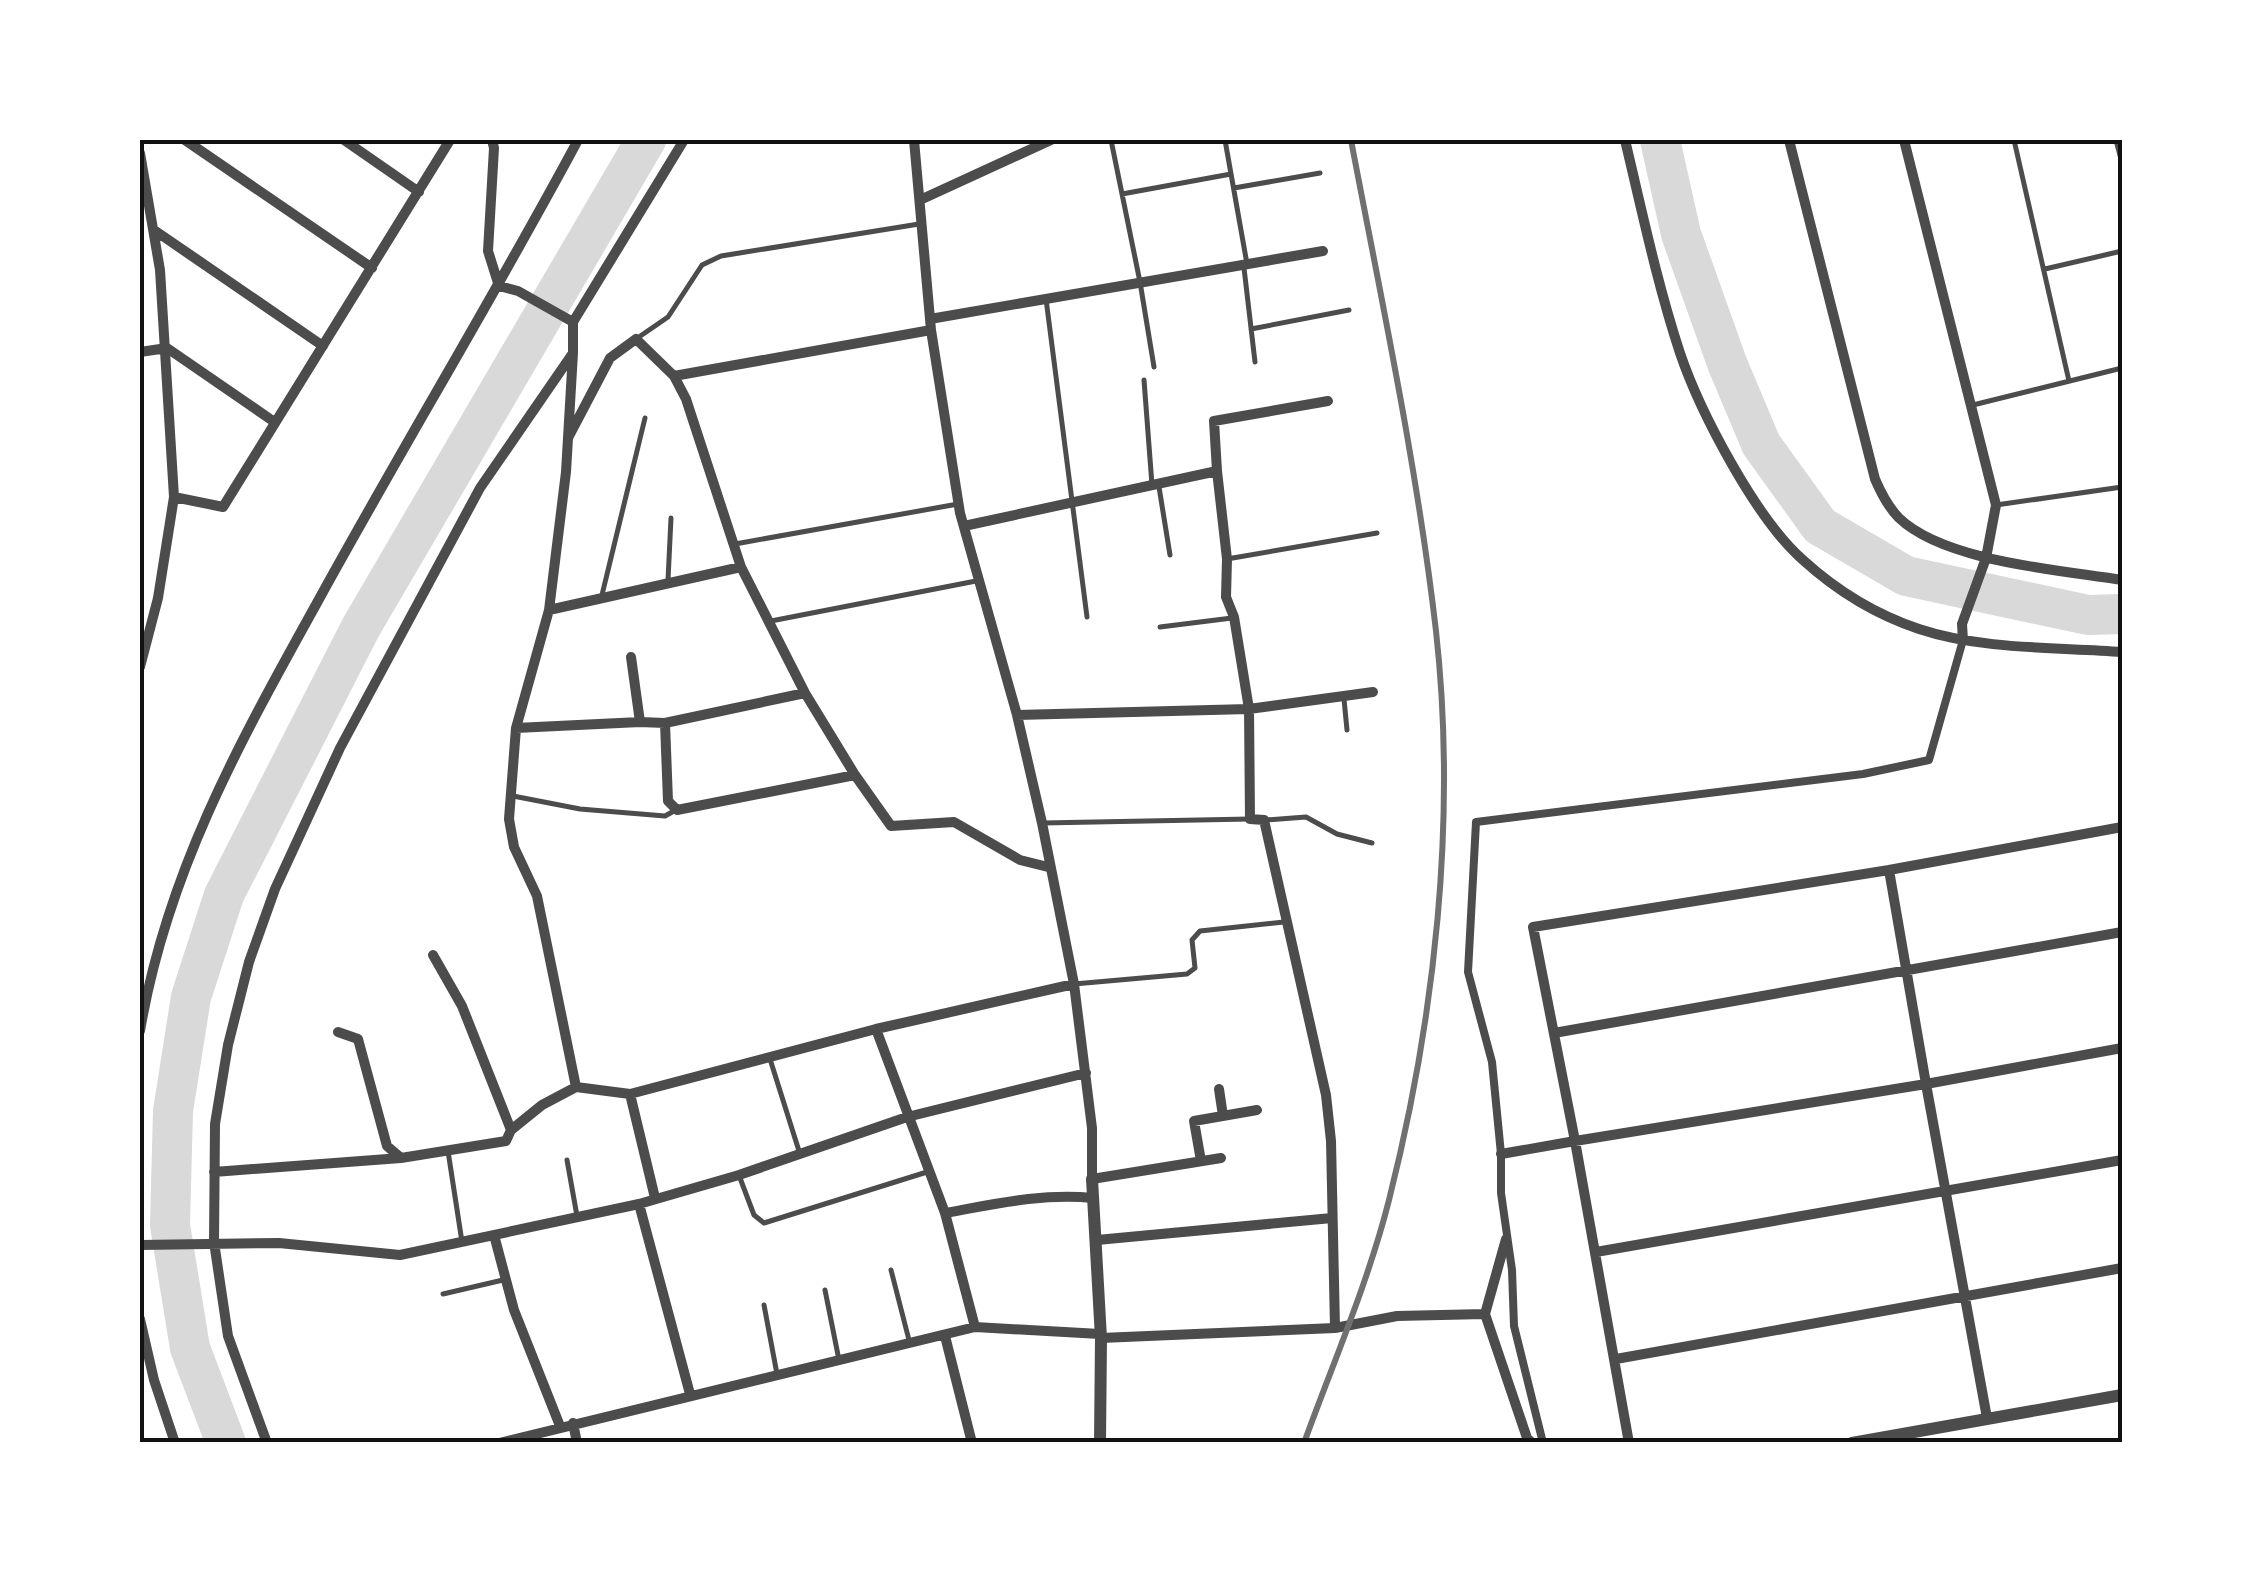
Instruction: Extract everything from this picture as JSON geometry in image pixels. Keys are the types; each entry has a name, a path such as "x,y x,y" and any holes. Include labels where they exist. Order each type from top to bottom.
{"street":[{"path":"185,140 372,268"},
{"path":"344,140 418,192"},
{"path":"174,496 223,506 450,140"},
{"path":"492,140 488,251 499,286"},
{"path":"140,1031 156,958 182,874 229,763 578,140"},
{"path":"576,1086 538,896 514,847 509,819 516,728 548,610 568,438 573,322 684,140"},
{"path":"914,140 931,324 958,504 1017,715 1074,984 1086,1073 1097,1240 1100,1443"},
{"path":"920,200 1051,140"},
{"path":"1625,140 1681,356 1716,432 1760,509 1801,558 1862,604 1919,629 1962,640 2122,652"},
{"path":"1789,140 1875,479 1884,499 1900,519 1922,534 1986,558 2122,580"},
{"path":"1543,1443 1514,1326 1492,1062 1468,972 1476,822 1863,774 1930,760 1962,640 1962,624 1986,558 1996,505 1904,140"},
{"path":"140,153 154,230 167,348 174,496 158,598 140,667"},
{"path":"154,230 323,346"},
{"path":"674,376 1046,299 1323,250"},
{"path":"499,286 518,291 573,322"},
{"path":"568,438 610,358 636,339 674,376 686,399 741,568 805,693 891,826 954,822 1020,860 1048,867"},
{"path":"140,352 167,348 273,422"},
{"path":"267,1443 228,1336 209,1242 215,1124 228,1044 250,962 275,888 340,748 480,488 573,353"},
{"path":"1328,400 1214,421 1226,598 1234,617 1249,709 1250,819 1264,820 1316,1036 1326,1095 1335,1328"},
{"path":"964,526 1217,471"},
{"path":"548,610 741,568"},
{"path":"630,658 640,722"},
{"path":"1017,715 1249,709 1373,692"},
{"path":"516,728 665,723 805,693"},
{"path":"665,723 668,801 677,810 855,775"},
{"path":"1629,1443 1533,927 1888,870 2122,827"},
{"path":"1888,870 1986,1418"},
{"path":"1554,1032 2122,932"},
{"path":"433,955 462,1006 512,1130"},
{"path":"214,1172 401,1158 506,1142 512,1130 542,1105 576,1086 630,1094 876,1029 1074,984"},
{"path":"876,1029 945,1213 975,1328"},
{"path":"338,1032 358,1039 387,1146 401,1158"},
{"path":"1501,1154 2122,1048"},
{"path":"145,1245 279,1244 400,1255 639,1204 739,1175 907,1117 1086,1073"},
{"path":"1219,1089 1223,1116"},
{"path":"630,1094 655,1198"},
{"path":"1201,1162 1194,1121 1257,1110"},
{"path":"1092,1179 1220,1158"},
{"path":"1596,1252 2122,1160"},
{"path":"945,1213 1058,1195 1094,1198"},
{"path":"639,1204 690,1394"},
{"path":"1097,1240 1332,1218"},
{"path":"494,1235 514,1310 560,1426"},
{"path":"1506,1239 1485,1314 1532,1443"},
{"path":"1616,1358 2122,1268"},
{"path":"499,1443 975,1328 1101,1336 1335,1328 1397,1316 1485,1314"},
{"path":"140,1318 154,1380 175,1443"},
{"path":"945,1336 972,1443"},
{"path":"1852,1443 2122,1395"},
{"path":"573,1423 577,1443"}],"lane":[{"path":"1021,140 1022,153"},
{"path":"1111,140 1154,367"},
{"path":"1226,140 1256,362"},
{"path":"2014,140 2068,381"},
{"path":"2116,140 2122,163"},
{"path":"1234,188 1320,172"},
{"path":"1122,194 1231,174"},
{"path":"636,339 668,317 702,264 721,256 922,224"},
{"path":"2045,269 2122,251"},
{"path":"1046,299 1087,617"},
{"path":"1251,329 1348,310"},
{"path":"1970,405 2122,368"},
{"path":"1144,380 1156,484 1170,555"},
{"path":"600,599 645,418"},
{"path":"1996,505 2122,487"},
{"path":"733,544 958,504"},
{"path":"668,584 671,518"},
{"path":"1226,559 1377,533"},
{"path":"768,621 979,581"},
{"path":"1160,626 1234,617"},
{"path":"1344,696 1348,730"},
{"path":"510,796 665,816 677,810"},
{"path":"1264,820 1306,816 1337,834 1372,843"},
{"path":"1042,823 1250,819"},
{"path":"1074,984 1187,974 1195,968 1192,940 1200,931 1287,922"},
{"path":"770,1059 799,1152"},
{"path":"448,1151 462,1242"},
{"path":"566,1160 577,1217"},
{"path":"739,1175 754,1216 764,1223 930,1171"},
{"path":"892,1270 910,1344"},
{"path":"443,1294 506,1279"},
{"path":"825,1290 839,1360"},
{"path":"764,1305 778,1374"}],"waterway":[{"path":"629,140 632,168"},
{"path":"226,1443 190,1348 170,1225 173,1111 191,997 224,895 361,627 646,140"},
{"path":"1660,140 1681,234 1727,363 1761,444 1820,526 1906,576 2088,615 2122,614"}],"railway":[{"path":"1304,1443 1371,1262 1405,1131 1430,990 1442,846 1442,702 1436,631 1398,385 1351,140"}]}
